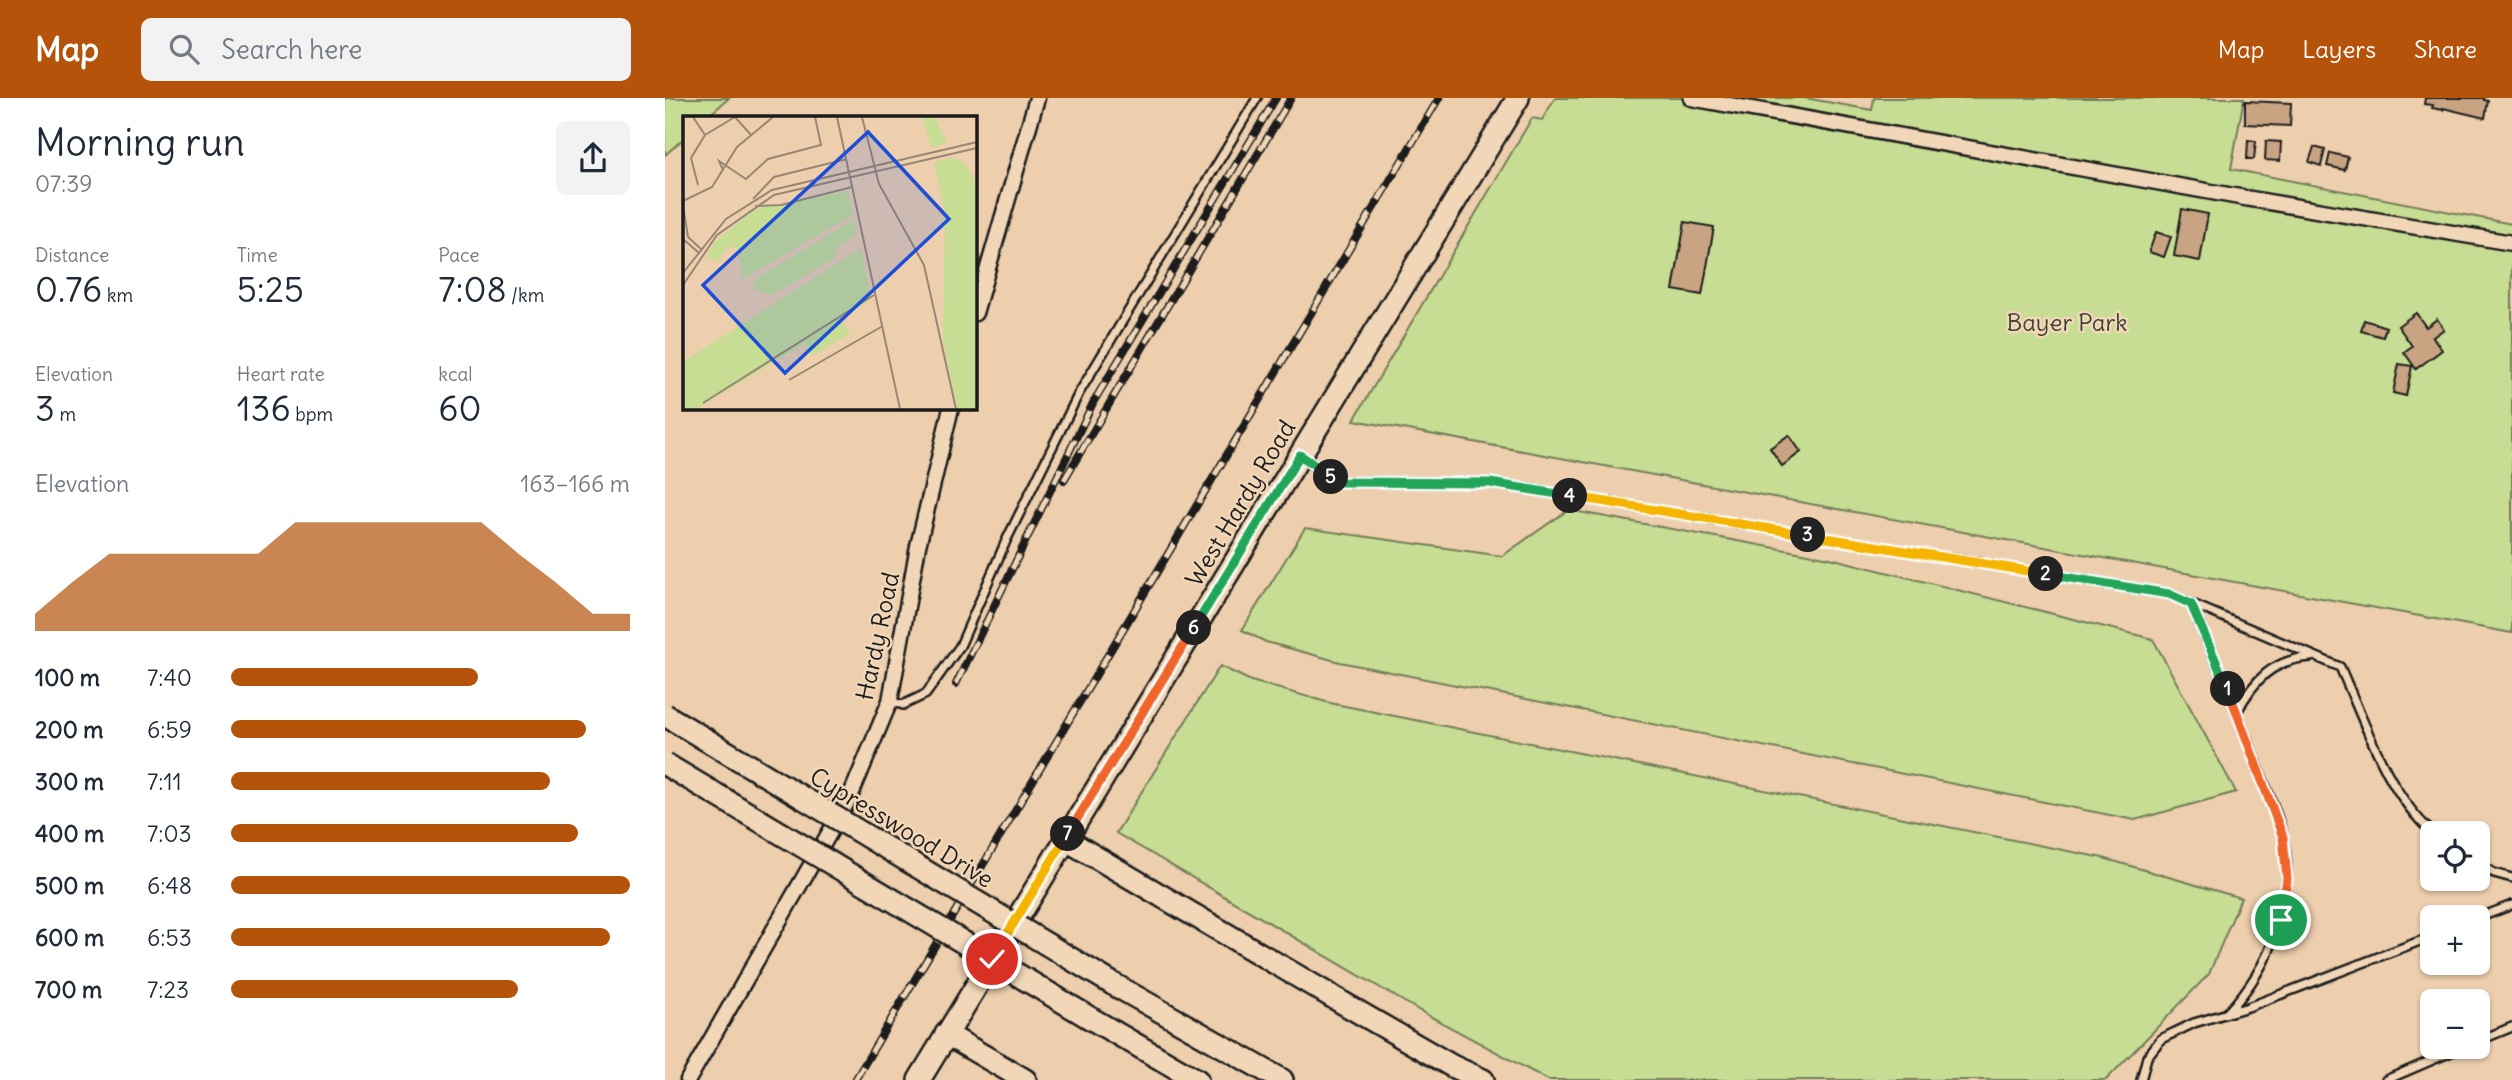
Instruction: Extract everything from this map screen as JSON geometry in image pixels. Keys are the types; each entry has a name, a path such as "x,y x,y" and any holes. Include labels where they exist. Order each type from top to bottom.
{"main road":[{"name":"West Hardy Road","path":"919,1080 1518,98"},
{"name":"Cypresswood Drive","path":"665,715 1113,984 1282,1080"},
{"path":"665,764 1197,1080"},
{"path":"1065,839 1452,1066 1483,1080"},
{"path":"946,1034 1025,1080"}],"street":[{"path":"977,306 1037,98"},
{"path":"1691,98 2245,198 2512,243"},
{"name":"Hardy Road","path":"688,1080 850,797 890,701 918,546 951,410"}],"lane":[{"path":"890,701 903,705 926,694 960,646 1006,541 1079,393 1257,98"},
{"path":"1300,455 1341,482 1490,483 2169,594 2340,667 2396,789 2420,821"},
{"path":"2191,604 2237,712 2283,837 2287,879 2281,920 2266,960 2242,997 2227,1013"},
{"path":"2237,712 2248,690 2265,673 2289,661 2315,656"},
{"path":"2490,871 2512,878"},
{"path":"2490,913 2512,905"},
{"path":"2141,1080 2147,1057 2161,1039 2194,1023 2420,941"},
{"path":"2490,1036 2512,1027"},
{"path":"2386,1080 2435,1059"}],"green space":[{"path":"665,98 729,98 708,116 683,116 683,139 665,155"},
{"name":"Bayer Park","path":"1555,98 1805,98 1872,110 1874,98 2244,98 2231,169 2512,224 2512,633 1354,420 1532,118 1542,120"},
{"path":"1568,510 1830,558 2153,639 2236,792 2135,820 1340,662 1266,642 1242,630 1305,528 1502,556"},
{"path":"1220,666 1251,681 1330,703 2103,858 2241,898 2209,974 2106,1080 1548,1080 1420,1011 1116,833"}],"building":[{"path":"2425,98 2484,98 2488,101 2485,118 2432,108 2433,105 2424,104"},
{"path":"2245,101 2291,103 2290,126 2245,124"},
{"path":"2248,140 2256,141 2254,159 2247,159"},
{"path":"2266,141 2281,142 2280,161 2265,160"},
{"path":"2314,147 2325,150 2321,166 2309,162"},
{"path":"2330,153 2348,157 2345,170 2327,166"},
{"path":"2182,209 2208,214 2200,261 2174,256"},
{"path":"1685,222 1714,227 1702,295 1673,290"},
{"path":"2156,232 2171,237 2164,257 2149,252"},
{"path":"2416,313 2426,327 2437,319 2444,329 2433,337 2442,350 2416,369 2404,352 2412,346 2398,326"},
{"path":"2364,320 2386,327 2383,337 2361,331"},
{"path":"2399,364 2412,366 2406,396 2393,393"},
{"path":"1789,435 1801,452 1782,466 1770,448"}],"railway":[{"path":"956,684 1094,401 1276,98"},
{"path":"1064,480 1291,98"},
{"path":"855,1080 1439,98"}],"route":[{"path":"992,959 1300,455 1341,482 1490,483 2169,594 2191,604 2237,712 2283,837 2287,879 2281,920"}]}
